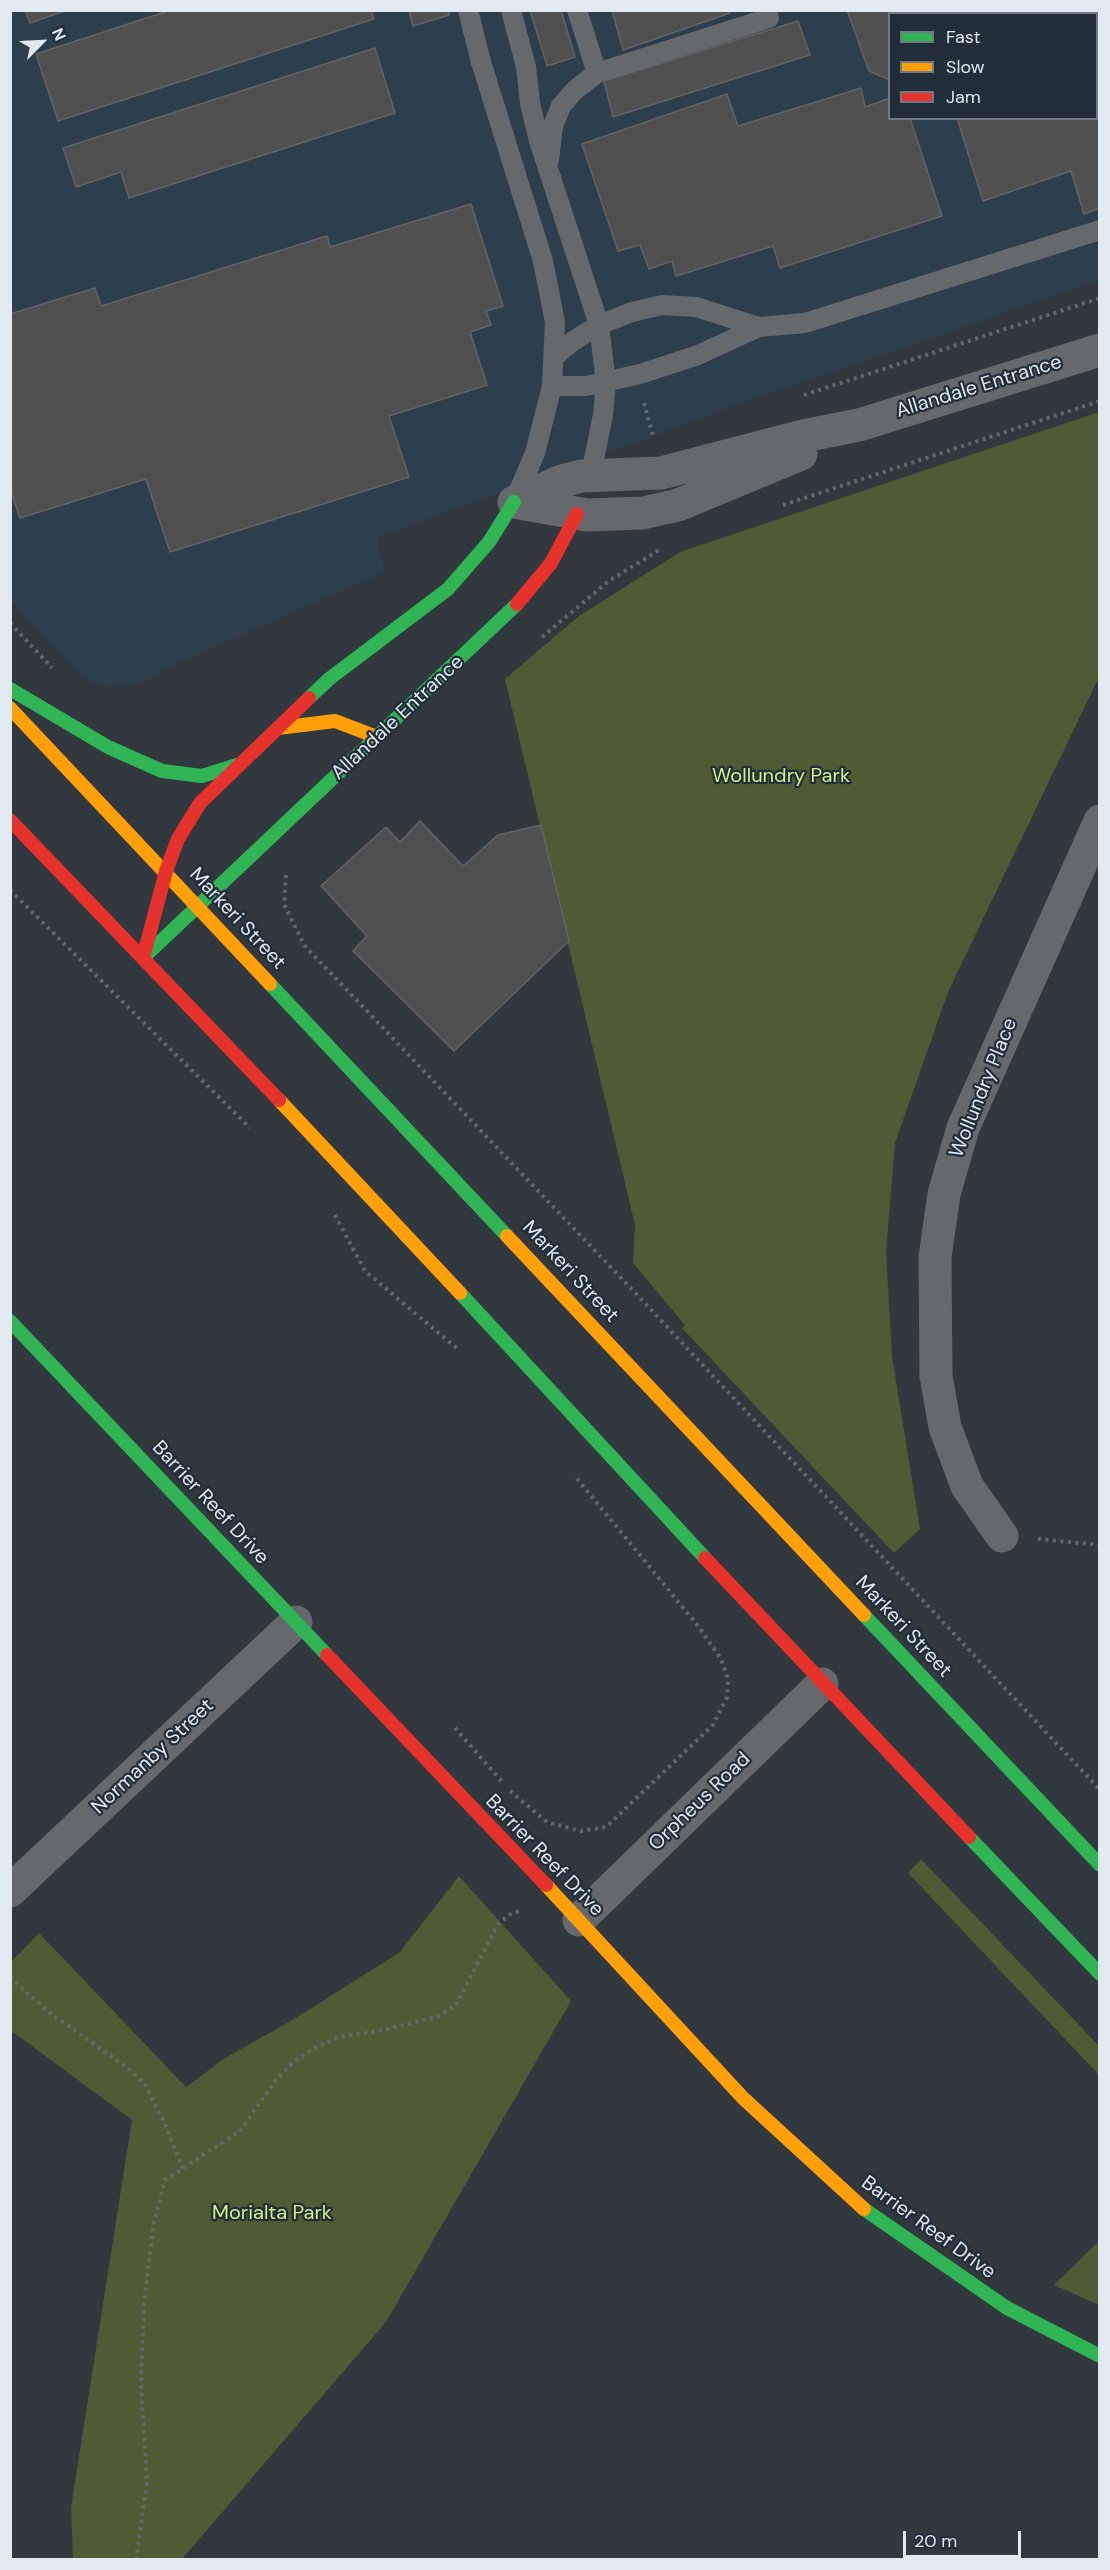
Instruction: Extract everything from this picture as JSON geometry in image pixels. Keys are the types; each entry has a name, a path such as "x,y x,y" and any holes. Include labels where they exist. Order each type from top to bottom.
{"main road":[{"path":"143,958 166,872 189,819 205,797 350,662 448,589 489,542 514,502"},
{"name":"Allandale Entrance","path":"143,958 526,596 551,563 577,514"},
{"path":"10,689 108,747 162,771 202,776 240,764"},
{"name":"Markeri Street","path":"10,708 1100,1865"},
{"path":"278,728 335,721 377,737"},
{"path":"10,820 354,1179 822,1684 1100,1974"},
{"name":"Barrier Reef Drive","path":"10,1321 579,1920 743,2098 872,2217 1007,2308 1100,2356"}],"street":[{"name":"Allandale Entrance","path":"514,502 559,482 591,474 661,472 803,436 859,425 1100,350"},
{"name":"Allandale Entrance","path":"514,502 577,514 625,516 678,505 812,449 859,425"},
{"path":"577,514 591,474"},
{"name":"Wollundry Place","path":"1002,1536 967,1486 945,1427 936,1376 935,1257 944,1194 963,1128 1100,821"},
{"name":"Normanby Street","path":"10,1891 296,1622"},
{"name":"Orpheus Road","path":"579,1920 822,1684"}],"lane":[{"path":"468,10 481,62 543,261 555,322 556,355 552,386 535,453 514,502"},
{"path":"511,10 526,67 532,114 599,325 606,383 603,414 591,474"},
{"path":"577,10 597,73"},
{"path":"549,173 550,140 561,106 575,90 597,73 769,18 766,10"},
{"path":"552,386 571,387 606,383 698,355 759,327 805,323 1100,230"},
{"path":"556,355 573,340 599,325 632,312 673,304 696,308 759,327"}],"path":[{"path":"795,398 1100,298"},
{"path":"642,396 655,443"},
{"path":"774,507 1100,401"},
{"path":"535,644 610,580 668,545"},
{"path":"294,866 286,874 284,904 304,945 633,1290 1100,1790"},
{"path":"10,890 255,1133"},
{"path":"331,1208 365,1271 467,1357"},
{"path":"455,1728 508,1789 547,1822 581,1831 606,1827 713,1725 721,1713 728,1697 728,1679 720,1659 699,1628 571,1471"},
{"path":"1002,1536 1100,1545"},
{"path":"136,2559 147,2482 141,2384 144,2302 150,2245 159,2197 165,2180 240,2131 277,2079 296,2061 316,2047 340,2037 428,2019 456,2005 498,1924 509,1915 520,1911 546,1886"},
{"path":"10,1977 46,2010 128,2068 145,2085 167,2128 183,2169"}],"shaded area":[{"path":"11,11 1099,11 1099,281 748,401 377,538 385,572 181,662 145,681 122,687 98,685 80,675 11,601"}],"green space":[{"name":"Wollundry Park","path":"1099,412 1099,677 948,992 895,1143 886,1252 892,1356 920,1529 894,1553 682,1328 685,1325 633,1263 635,1225 505,679 579,616 680,552"},
{"path":"921,1859 1099,2046 1099,2075 908,1873"},
{"name":"Morialta Park","path":"459,1876 571,2001 386,2322 182,2559 73,2559 71,2507 132,2120 13,2032 11,2034 11,1962 39,1933 186,2087 225,2058 294,2019 400,1952"},
{"path":"1099,2241 1099,2305 1054,2285"}],"building":[{"path":"25,10 68,10 30,23"},
{"path":"171,10 371,10 374,19 58,121 36,54"},
{"path":"409,10 448,10 449,15 413,26"},
{"path":"530,10 561,10 575,57 547,66"},
{"path":"612,10 730,10 730,13 623,50"},
{"path":"847,10 1100,10 1100,208 1084,214 1071,171 983,201 958,120 1098,120 1098,12 888,12 888,79 869,71"},
{"path":"798,21 810,55 613,117 604,81"},
{"path":"375,48 395,113 129,198 121,172 76,187 63,148"},
{"path":"861,88 865,107 888,99 888,120 911,120 942,216 780,268 773,246 676,276 672,261 649,269 640,245 618,251 582,144 727,94 738,126"},
{"path":"471,204 503,306 486,311 491,325 470,332 487,385 389,416 409,477 170,552 146,479 20,518 10,489 10,314 95,288 101,306 327,236 330,247"},
{"path":"420,821 463,866 498,835 541,825 569,941 454,1051 353,951 367,936 321,886 386,827 400,842"}],"traffic: fast":[{"path":"309,698 329,679 448,589 489,542 514,502"},
{"path":"143,958 517,604"},
{"path":"10,689 108,747 162,771 202,776 237,765"},
{"path":"270,984 507,1236"},
{"path":"460,1293 705,1558"},
{"path":"10,1321 327,1655"},
{"path":"864,1615 1100,1865"},
{"path":"969,1837 1100,1974"},
{"path":"864,2209 1007,2308 1100,2356"}],"traffic: slow":[{"path":"10,708 270,984"},
{"path":"278,728 335,721 377,737"},
{"path":"279,1100 460,1293"},
{"path":"507,1236 864,1615"},
{"path":"546,1885 743,2098 864,2209"}],"traffic: jam":[{"path":"517,604 551,563 577,514"},
{"path":"143,958 166,871 178,839 200,803 309,698"},
{"path":"10,820 279,1100"},
{"path":"705,1558 969,1837"},
{"path":"327,1655 546,1885"}]}
